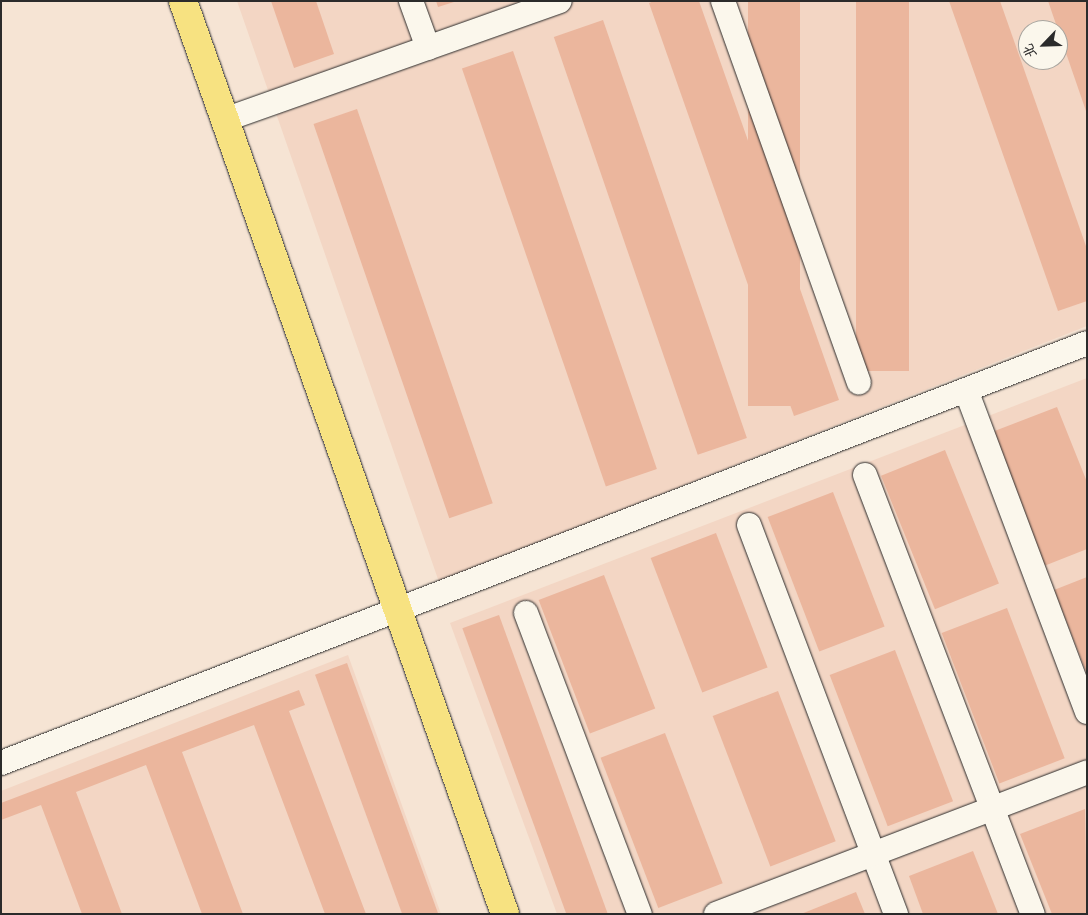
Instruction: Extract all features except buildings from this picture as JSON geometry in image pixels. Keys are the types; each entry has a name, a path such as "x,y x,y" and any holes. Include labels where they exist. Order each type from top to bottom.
{"main road":[{"path":"182,1 505,914"}],"street":[{"path":"411,1 428,48"},
{"path":"224,120 560,1"},
{"path":"723,1 859,383"},
{"path":"1,763 398,612 1087,343"},
{"path":"966,390 1087,712"},
{"path":"865,474 1033,914"},
{"path":"749,525 896,914"},
{"path":"526,613 640,914"},
{"path":"716,914 1087,772"}],"shaded area":[{"path":"237,1 1087,1 1087,326 439,582"},
{"path":"1087,378 1087,914 557,914 450,623"},
{"path":"348,655 441,914 1,914 1,791"}]}
